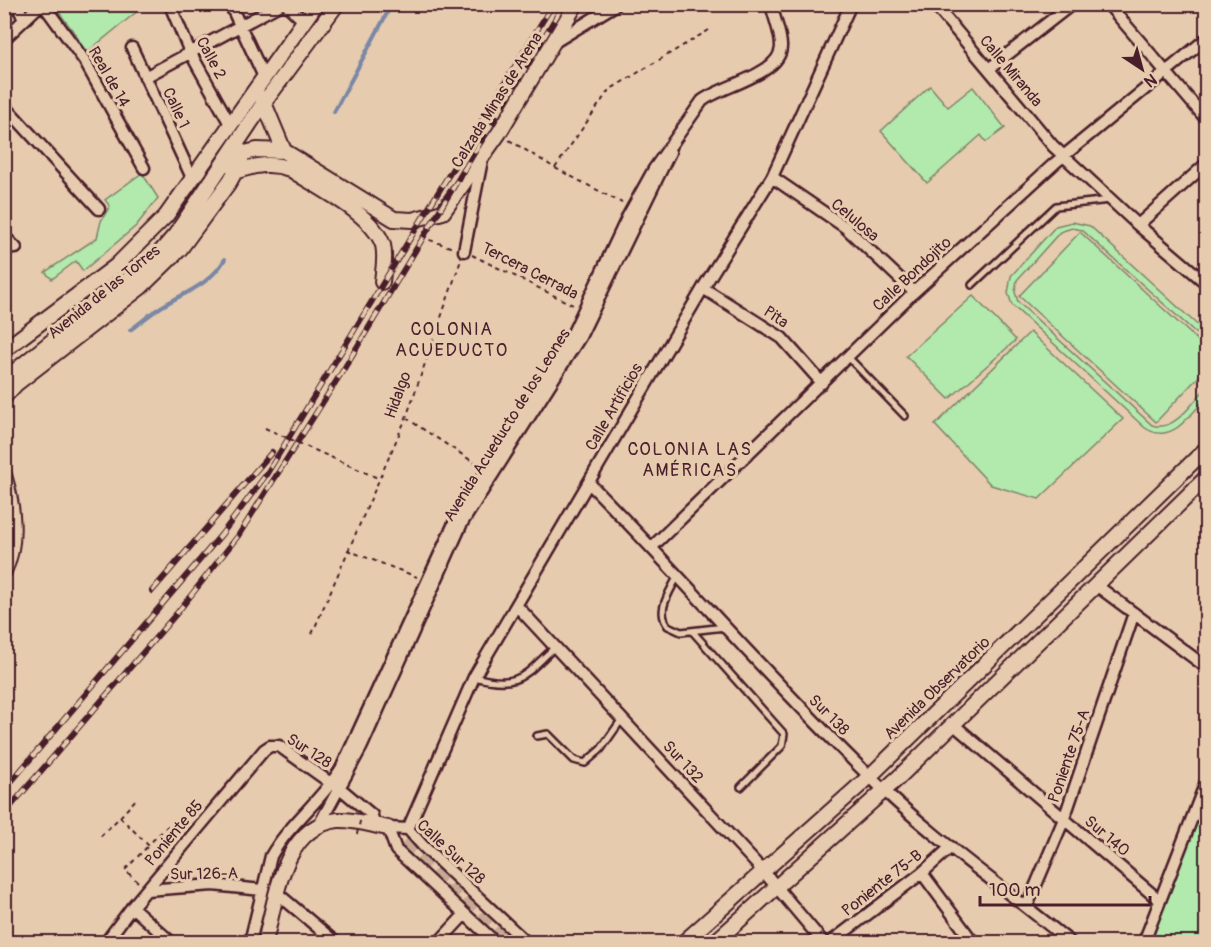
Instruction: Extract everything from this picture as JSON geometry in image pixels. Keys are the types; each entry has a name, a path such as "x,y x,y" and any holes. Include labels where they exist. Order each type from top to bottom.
{"street":[{"path":"4,39 42,4"},
{"name":"Real de 14","path":"42,4 84,60 144,168"},
{"path":"230,4 261,80 263,104 284,152"},
{"path":"145,78 190,52 284,4 304,21"},
{"name":"Avenida de las Torres","path":"4,351 116,267 166,216 316,4"},
{"name":"Avenida de las Torres","path":"4,397 16,384 162,268 199,226 230,168 238,140 337,4"},
{"name":"Calzada Minas de Arena","path":"284,152 394,219 412,220 443,212 499,133 576,4"},
{"path":"552,44 617,4"},
{"name":"Avenida Acueducto de los Leones","path":"319,825 346,759 456,519 571,337 632,208 695,108 712,93 763,71 775,63 780,54 781,43 771,4"},
{"name":"Calle Artificios","path":"408,828 474,677 703,288 772,177 851,4"},
{"name":"Calle Miranda","path":"934,4 1065,156 1138,225 1206,283"},
{"path":"990,68 1072,4"},
{"path":"1108,4 1206,119"},
{"path":"4,10 17,5 24,20"},
{"name":"Calle 2","path":"170,5 190,52 230,124"},
{"name":"Calle Bondojito","path":"652,547 914,292 1055,163 1206,39"},
{"name":"Calle 1","path":"132,48 193,180"},
{"path":"4,105 99,209"},
{"path":"230,124 242,154 268,149 284,152"},
{"name":"Avenida Acueducto de los Leones","path":"336,786 392,684 462,523 580,337 667,162 675,137"},
{"name":"Avenida de las Torres","path":"4,380 157,256 242,154"},
{"path":"464,251 483,156"},
{"path":"1138,225 1206,164"},
{"path":"230,168 280,165 290,169 362,217 377,233 383,247 382,282"},
{"name":"Celulosa","path":"772,177 845,227 914,292"},
{"path":"4,236 16,248"},
{"name":"Pita","path":"703,288 782,338 822,383"},
{"name":"Avenida Observatorio","path":"684,942 869,777 1206,449"},
{"path":"1196,459 1206,471"},
{"path":"4,475 11,508 13,538 5,568"},
{"path":"715,942 885,790 1206,478"},
{"name":"Sur 138","path":"589,483 869,777 951,847 1071,942"},
{"path":"1096,585 1206,667"},
{"name":"Sur 132","path":"517,606 764,872 823,942"},
{"name":"Poniente 75-A","path":"1027,906 1064,819 1134,614"},
{"name":"Sur 140","path":"953,724 1160,900"},
{"name":"Sur 128","path":"270,746 279,746 336,786 372,815 381,827"},
{"name":"Poniente 85","path":"106,942 132,907 257,756 270,746"},
{"path":"1144,942 1206,782"},
{"path":"250,942 266,870 278,843 336,786"},
{"path":"265,942 283,868 292,852 319,825 344,820 381,827"},
{"name":"Calle Sur 128","path":"381,827 408,828 423,846 526,942"},
{"name":"Calle Sur 128","path":"381,827 396,850 495,942"},
{"name":"Poniente 75-B","path":"831,942 922,873 951,847"},
{"path":"922,873 973,942"},
{"name":"Sur 126-A","path":"147,890 213,885 262,890"},
{"path":"277,893 335,942"},
{"path":"132,907 171,942"},
{"path":"439,942 465,914"}],"lane":[{"path":"972,285 1056,206 1112,200"},
{"path":"848,357 905,416"},
{"path":"678,575 662,615 671,630 693,632 724,627"},
{"path":"693,632 784,734 782,746 741,787"},
{"path":"474,677 497,683 514,682 556,647"},
{"path":"537,736 548,734 574,760 585,763 601,749 622,718"}],"path":[{"path":"555,168 609,90 709,30"},
{"path":"499,133 555,168 632,208"},
{"name":"Tercera Cerrada","path":"421,237 464,251 584,311"},
{"name":"Hidalgo","path":"312,634 406,418 464,251"},
{"path":"406,418 485,470"},
{"path":"265,428 380,479"},
{"path":"347,550 427,581"},
{"path":"101,836 138,797"},
{"path":"357,834 362,813"},
{"path":"120,817 148,846"},
{"path":"147,890 125,870 168,826 186,842"}],"green space":[{"path":"58,4 145,5 86,53 55,7"},
{"path":"930,86 948,107 973,87 1005,128 986,142 981,135 927,183 881,131"},
{"path":"142,173 158,198 136,226 83,271 76,261 52,279 45,272 97,238 101,221 110,206 105,200"},
{"path":"1072,222 1090,226 1206,333 1206,342 1082,230 1072,228 1060,232 1017,280 1015,292 1018,302 1152,425 1168,425 1175,421 1206,388 1206,398 1186,420 1171,431 1153,432 1144,427 1012,305 1008,293 1011,276 1056,226"},
{"path":"1080,232 1206,348 1206,369 1156,422 1019,296"},
{"path":"973,296 1016,340 949,399 906,356"},
{"path":"1030,332 1123,419 1039,499 991,485 935,425"},
{"path":"1206,799 1206,942 1149,942"}],"waterway":[{"path":"334,112 392,4"},
{"path":"130,330 161,307 205,281 225,259"}],"tunnel":[{"path":"388,828 509,942"}],"railway":[{"path":"4,790 221,535 266,475 553,4"},
{"path":"4,814 177,613 238,536 342,372 564,4"},
{"path":"152,591 272,452"}],"district":[{"name":"COLONIA ACUEDUCTO","path":"452,339"},
{"name":"COLONIA LAS AMÉRICAS","path":"690,459"}]}
